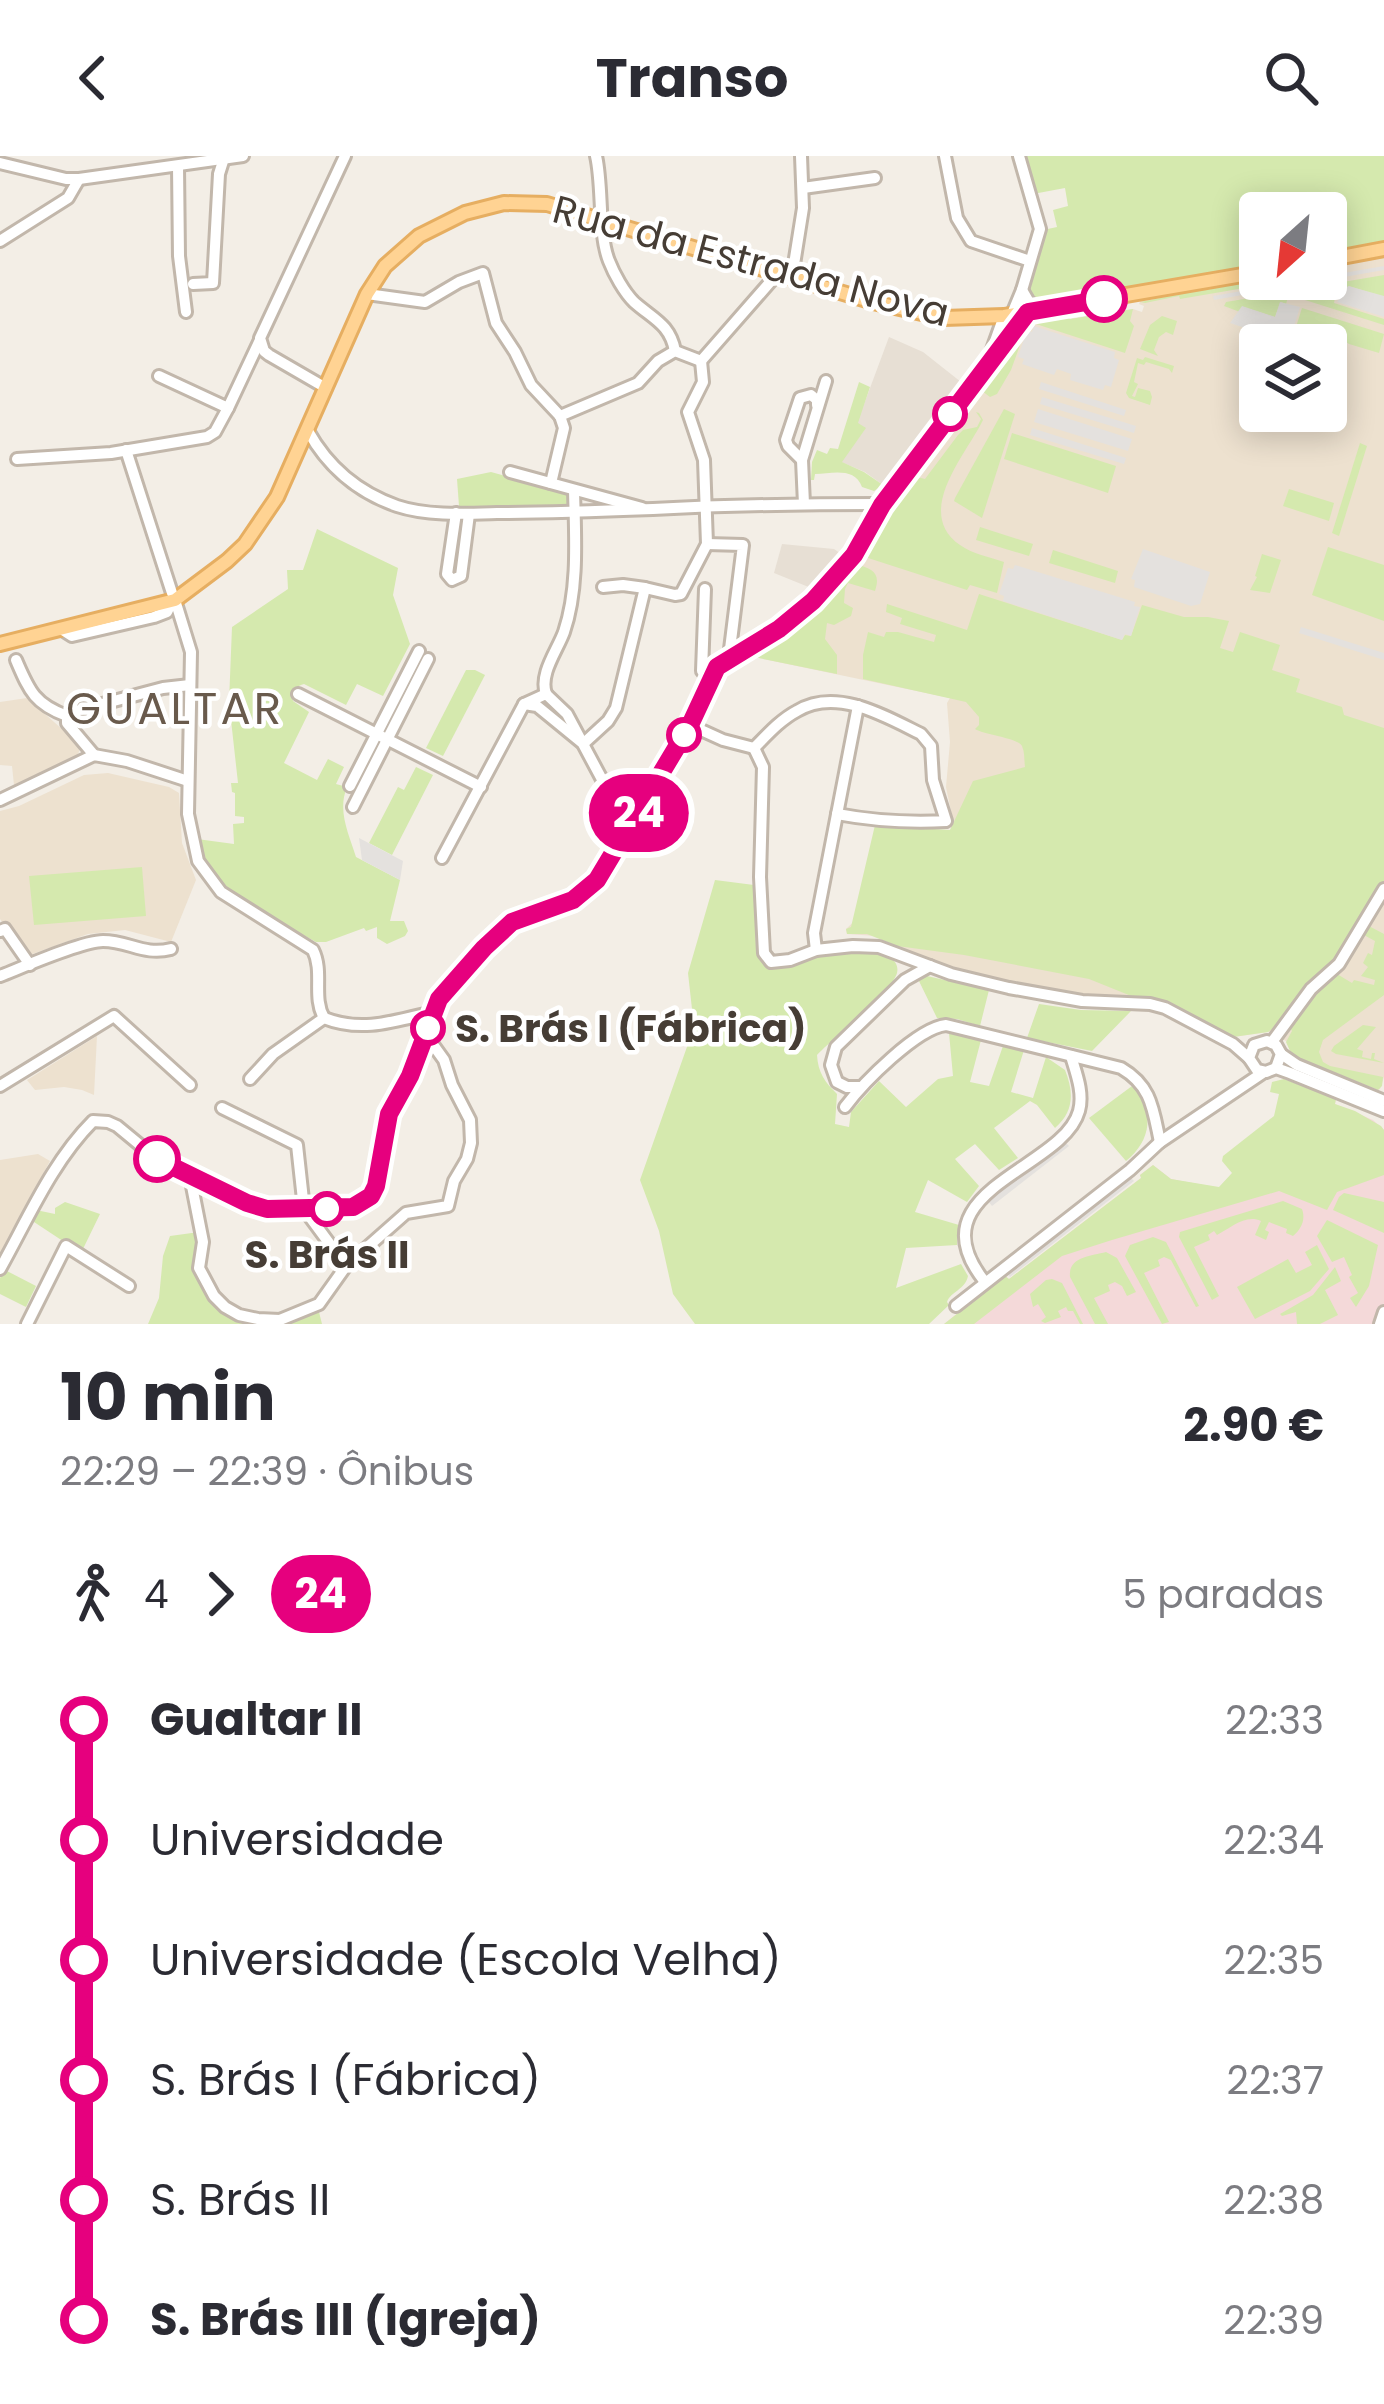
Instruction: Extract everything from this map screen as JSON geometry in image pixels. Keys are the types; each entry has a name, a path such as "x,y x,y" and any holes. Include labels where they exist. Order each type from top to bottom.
{"main road":[{"name":"Rua da Estrada Nova","path":"173,597 227,561 261,524 278,497 367,294 385,266 419,236 465,213 504,203 547,204 907,312 944,318 981,319 1239,276"},
{"path":"1347,256 1384,249"},
{"path":"0,644 173,597"}],"street":[{"path":"23,156 35,172"},
{"path":"17,459 126,450 215,433 345,156"},
{"path":"596,156 607,258 628,294 667,327 675,352"},
{"path":"603,587 623,585 681,594 707,544 704,460 688,412 703,382 701,361 785,275 800,231 801,157 816,156"},
{"path":"945,156 957,218 971,241 1030,261"},
{"path":"1000,342 1040,230 1019,156"},
{"path":"0,164 79,179 232,157"},
{"path":"193,284 213,283 219,174 232,157"},
{"path":"206,161 219,174"},
{"path":"178,166 179,256 186,312"},
{"path":"803,188 875,178"},
{"path":"0,241 68,198 79,179"},
{"path":"367,294 425,302 458,282 483,274 496,323 531,386 560,416 564,428 550,483"},
{"path":"0,1269 62,1160 94,1121 117,1126 190,1177 267,1209 353,1207 371,1196 389,1114 410,1076 439,999 512,922 573,900 597,880 690,725 717,667 779,629 813,601 854,555 882,505 1000,342 1034,311 1022,290"},
{"path":"981,319 1000,342"},
{"path":"260,338 264,351 328,385"},
{"path":"560,416 638,383 658,361 675,352 701,361"},
{"path":"302,372 322,374 335,367"},
{"path":"159,376 228,409"},
{"path":"804,504 802,460 826,381"},
{"path":"802,460 785,440 800,398 811,395 818,408"},
{"path":"305,437 355,484 415,510 574,513 882,505"},
{"path":"126,450 190,647 188,814 198,861 221,892 313,950 319,966 319,1011 324,1018 374,1026 433,1012"},
{"path":"510,472 646,509"},
{"path":"574,490 570,610 543,682 546,694 567,714 584,743 629,830"},
{"path":"466,514 461,576 452,580 447,574 466,514"},
{"path":"707,544 742,545 729,658"},
{"path":"584,743 616,708 645,588"},
{"path":"705,589 701,652 702,671 709,680"},
{"path":"353,807 423,656"},
{"path":"16,660 30,694 67,716"},
{"path":"67,716 88,706 190,685"},
{"path":"298,694 481,787"},
{"path":"442,858 524,704 546,694"},
{"path":"754,748 798,710 814,703 842,702 921,734 929,742 933,780 946,821 871,821 836,814"},
{"path":"524,704 537,706 584,743"},
{"path":"816,950 814,933 858,706"},
{"path":"67,716 67,723 94,755"},
{"path":"690,725 754,748"},
{"path":"350,786 382,736"},
{"path":"754,748 763,767 760,877 764,953 771,962 816,950 866,946 951,974 1042,995 1150,1004 1251,1055 1257,1070 1270,1070 1384,1111"},
{"path":"0,800 94,755 188,781"},
{"path":"1272,1042 1312,988 1339,964 1384,889"},
{"path":"0,931 5,929 31,965"},
{"path":"0,976 98,940 154,953 171,949"},
{"path":"899,954 905,980"},
{"path":"840,1121 844,1107 841,1085 831,1065 836,1048 905,980 930,966"},
{"path":"0,1086 114,1016 190,1085"},
{"path":"250,1079 273,1054 324,1018"},
{"path":"844,1107 920,1034 936,1026 962,1027 1112,1064 1136,1078 1151,1099 1160,1142"},
{"path":"190,1177 203,1242 200,1268 214,1296 239,1315 258,1319 280,1320 319,1304 346,1266 409,1211 448,1206 454,1181 467,1159 470,1120 444,1060 426,1036"},
{"path":"1238,1087 1262,1041 1272,1042 1298,1066 1384,1101"},
{"path":"956,1306 1160,1142 1270,1070 1281,1054"},
{"path":"985,1282 969,1255 969,1221 980,1199 1075,1122 1081,1102 1071,1056"},
{"path":"841,1085 862,1087"},
{"path":"222,1108 297,1145 304,1210 346,1266"},
{"path":"27,1324 66,1246 129,1286"},
{"path":"1380,1324 1384,1312"}],"shaded area":[{"path":"1384,257 1384,1077 1378,1090 1299,1058 1286,1041 1268,1032 1233,1037 1175,1008 1017,985 951,970 876,936 847,934 846,929 951,829 946,787 950,698 754,657 755,650 799,622 856,564 890,508 945,434 950,437 983,393 982,383 1028,319 1063,313 1070,319 1133,309 1142,312 1141,299 1239,282 1239,300 1347,300 1347,263"},
{"path":"1384,266 1384,270 1347,277 1347,272"},
{"path":"1347,287 1384,296 1384,317 1337,302 1347,300"},
{"path":"1239,291 1239,296 1214,300 1213,296"},
{"path":"1280,302 1300,307 1295,324 1230,323 1242,306 1275,317"},
{"path":"1034,326 1115,352 1119,360 1111,387 1105,385 1103,390 1070,380 1071,374 1057,369 1054,375 1022,364 1024,359 1018,357 1027,330 1032,332"},
{"path":"889,337 923,352 961,382 883,485 841,462 865,429 857,423"},
{"path":"972,367 977,370 890,486 884,483"},
{"path":"1041,382 1126,410 1124,416 1039,389"},
{"path":"1042,397 1136,426 1134,433 1040,404"},
{"path":"1038,409 1132,439 1128,451 1034,422"},
{"path":"1032,428 1126,458 1124,464 1030,435"},
{"path":"782,544 834,549 847,558 816,590 774,573"},
{"path":"1143,549 1210,572 1200,604 1191,606 1134,587 1131,579"},
{"path":"1015,565 1135,602 1140,607 1131,636 1125,634 1122,640 1003,601 999,594 1008,568"},
{"path":"1301,627 1384,653 1384,660 1299,633"},
{"path":"27,698 81,746 77,757 14,785 12,766 0,765 0,702"},
{"path":"108,773 179,793 182,843 196,880 171,942 125,930 88,934 27,956 0,919 0,811 84,775"},
{"path":"359,838 403,861 400,880 362,860"},
{"path":"97,1036 94,1095 64,1087 35,1090 27,1080"},
{"path":"1336,1099 1335,1104 1373,1120 1384,1130 1384,1303 1375,1324 944,1324 1153,1165 1171,1179 1219,1188 1256,1146"},
{"path":"1065,1142 1069,1146 992,1206 988,1201"},
{"path":"38,1154 50,1161 44,1172 49,1175 0,1262 0,1160"},
{"path":"1131,1178 1134,1181 1010,1277 1007,1273"}],"green space":[{"path":"1022,156 1384,156 1384,242 1347,248 1347,192 1239,192 1239,268 1038,302 1027,293 1043,230 1057,227 1053,210 1068,206 1065,188 1033,194"},
{"path":"1384,275 1384,297 1349,286 1347,289 1347,281"},
{"path":"1239,282 1239,289 1140,302"},
{"path":"1287,300 1281,302 1275,317 1243,307 1240,312 1224,306 1226,302"},
{"path":"1305,300 1335,300 1384,319 1384,325"},
{"path":"1302,308 1384,334 1379,353 1347,343 1347,324 1297,324"},
{"path":"1133,309 1130,321 1134,326 1125,353 1036,324 1027,326 997,394 990,397 982,391 982,383 1028,319 1063,313 1070,319"},
{"path":"1162,316 1177,321 1173,335 1166,332 1159,337 1154,350 1158,356 1140,349 1150,325"},
{"path":"1137,358 1174,366 1172,373 1138,363 1134,382 1138,384 1132,396 1138,388 1150,391 1150,405 1129,398 1126,393"},
{"path":"859,382 870,387 858,423 866,428 842,462 883,485 874,491 843,473 815,474 811,480 817,450 827,454 830,448 838,449"},
{"path":"1004,409 1015,414 982,518 954,501"},
{"path":"976,412 983,420 948,483 941,516 947,532 960,545 1004,562 997,593 970,585 967,590 865,557 913,476 925,479 963,430 977,427 981,419"},
{"path":"1012,433 1116,466 1108,493 1004,459"},
{"path":"1360,443 1367,446 1339,536 1332,533"},
{"path":"491,472 565,492 570,502 565,507 459,506 457,479"},
{"path":"1289,489 1334,503 1329,521 1283,506"},
{"path":"980,527 1033,544 1029,556 976,540"},
{"path":"317,529 398,568 393,595 410,644 383,696 357,684 346,705 304,684 299,686 293,701 309,712 284,763 317,780 328,759 344,767 336,784 347,787 344,814 356,857 400,880 390,921 404,921 408,931 387,944 377,938 377,927 316,942 261,913 215,876 197,839 234,844 233,824 244,823 244,817 235,816 231,783 238,783 229,702 232,627 288,589 287,570 303,570"},
{"path":"1328,547 1384,565 1384,621 1312,595"},
{"path":"1053,550 1118,571 1115,583 1049,563"},
{"path":"1262,554 1281,560 1270,593 1250,590"},
{"path":"856,564 874,573 877,585 875,591 848,583 844,603 853,608 851,616 834,625 827,623 825,639 837,655 837,674 754,657 755,650 799,622"},
{"path":"979,594 1122,640 1131,636 1142,605 1184,617 1229,621 1220,648 1233,652 1240,632 1280,645 1272,670 1300,679 1296,692 1384,728 1384,881 1334,963 1268,1032 1233,1037 1089,979 897,946 867,934 847,934 875,825 950,830 973,781 1025,767 1022,746 975,729 979,717 966,702 863,679 868,632 884,637 886,632 898,632 934,642 936,635 900,624 902,618 886,612 887,604 967,630"},
{"path":"466,670 485,675 443,756 426,748"},
{"path":"416,767 433,775 392,855 369,843 398,787 404,790"},
{"path":"142,867 146,916 34,925 29,876"},
{"path":"715,880 754,885 756,946 766,964 860,952 883,955 897,965 885,991 817,1055 823,1077 837,1094 835,1124 849,1127 851,1112 879,1081 906,1107 938,1079 953,1076 949,1033 981,1040 970,1082 989,1086 1003,1046 1024,1050 1011,1092 1033,1098 1046,1057 1065,1070 1070,1101 1055,1128 1030,1101 994,1128 1018,1158 999,1170 975,1144 955,1159 979,1186 967,1202 928,1180 915,1212 959,1225 957,1245 906,1248 896,1288 961,1264 968,1276 929,1324 695,1324 673,1294 659,1231 640,1180 694,1027 688,973"},
{"path":"1367,925 1384,934 1384,995 1323,1040 1319,1052 1330,1066 1383,1077 1378,1090 1299,1058 1286,1042 1292,1031 1289,1026 1315,992 1337,974 1352,983 1374,985 1375,980 1361,976 1375,941 1362,934"},
{"path":"927,976 989,990 980,1026 937,1018 918,979"},
{"path":"1039,1004 1131,1011 1092,1051 1027,1038"},
{"path":"1363,1025 1376,1027 1357,1049 1363,1051 1362,1057 1371,1059 1375,1053 1374,1059 1384,1063 1331,1051"},
{"path":"1284,1079 1336,1099 1335,1104 1381,1126 1384,1175 1337,1192 1327,1210 1279,1191 1062,1256 974,1324 944,1324 1153,1165 1171,1179 1219,1187 1232,1173 1223,1156 1274,1116 1279,1094 1270,1092 1272,1082"},
{"path":"1132,1086 1144,1105 1147,1125 1141,1144 1126,1161 1089,1118"},
{"path":"1344,1193 1384,1202 1384,1233 1333,1210"},
{"path":"1283,1201 1302,1209 1302,1224 1293,1236 1269,1222 1266,1240 1255,1235 1261,1221 1249,1219 1217,1235 1214,1231 1208,1235 1210,1240 1194,1247 1219,1296 1212,1300 1180,1232"},
{"path":"65,1202 100,1214 81,1253 31,1220 36,1210 55,1214 55,1208"},
{"path":"1327,1220 1378,1245 1369,1286 1356,1307 1350,1298 1358,1293 1344,1257 1332,1262 1317,1236"},
{"path":"199,1232 197,1271 212,1298 259,1323 318,1308 322,1324 148,1324 159,1298 170,1236"},
{"path":"1153,1237 1166,1242 1199,1306 1171,1260 1164,1257 1158,1260 1160,1266 1144,1273 1169,1322 1162,1324 1125,1256 1130,1245"},
{"path":"1317,1245 1329,1269 1310,1291 1255,1319 1237,1287 1288,1259 1296,1273 1312,1265 1305,1252"},
{"path":"1106,1252 1117,1258 1136,1292 1127,1296 1122,1286 1108,1285 1110,1291 1094,1298 1108,1324 1095,1324 1070,1270 1081,1259"},
{"path":"1335,1267 1341,1281 1325,1290 1338,1315 1320,1324 1297,1324 1296,1312 1280,1314 1313,1295"},
{"path":"5,1270 36,1286 26,1307 0,1294"},
{"path":"1052,1279 1062,1283 1083,1324 1066,1307 1058,1311 1061,1317 1041,1321 1046,1317 1038,1304 1033,1307 1030,1294"}],"bus line":[{"name":"24","path":"157,1159 267,1209 353,1207 371,1196 389,1114 410,1076 439,999 512,922 573,900 597,880 690,725 717,667 779,629 813,601 854,555 882,505 1028,312 1104,299"}],"place":[{"name":"S. Brás I (Fábrica)","path":"428,1028"},
{"name":"S. Brás II","path":"327,1209"}],"district":[{"name":"GUALTAR","path":"175,708"}]}
